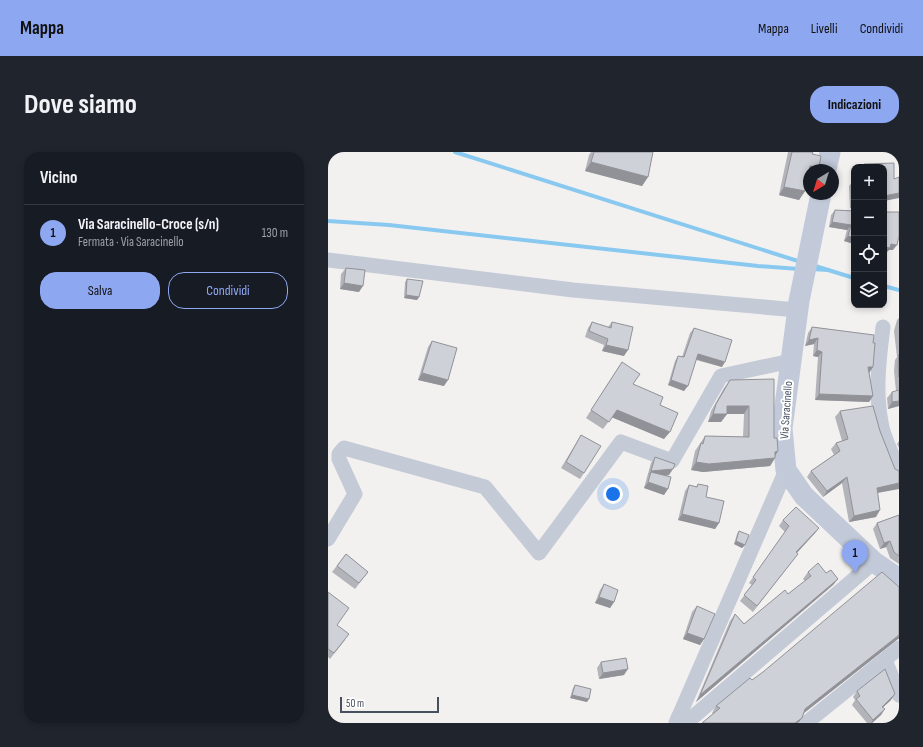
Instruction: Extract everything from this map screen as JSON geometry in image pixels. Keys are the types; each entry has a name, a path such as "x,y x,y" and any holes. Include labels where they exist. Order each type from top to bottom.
{"street":[{"path":"827,164 830,152"},
{"name":"Via Saracinello","path":"820,200 798,306 790,361 782,428 786,470 804,496 874,562 899,579"},
{"path":"328,260 573,290 798,306"},
{"path":"883,327 878,365 878,391 881,423 899,471"},
{"path":"328,539 355,494 339,458 339,454 344,448 485,487 539,553 621,442 672,461 721,376 790,361"},
{"path":"677,720 786,470"},
{"path":"677,720 693,717 874,562"},
{"path":"806,723 899,648"},
{"path":"885,660 899,695"}],"building":[{"path":"594,152 653,152 648,177 591,162"},
{"path":"792,152 813,152 812,154 821,156 820,164 803,164 803,191 784,187"},
{"path":"894,163 894,179 899,177 899,193 887,195 887,164 864,164"},
{"path":"835,210 851,211 851,225 832,222"},
{"path":"887,212 899,212 899,236 897,245 891,244 890,248 887,248"},
{"path":"851,225 851,237 848,236"},
{"path":"346,268 365,270 363,286 344,283"},
{"path":"407,279 423,281 419,297 406,295"},
{"path":"592,322 611,328 612,322 633,327 628,350 606,345 608,339 589,331"},
{"path":"812,327 874,335 873,343 875,343 873,367 868,367 873,396 819,394 822,352 817,350 818,338 809,340"},
{"path":"694,328 732,340 725,362 698,354 688,386 671,380 678,356 684,357"},
{"path":"432,341 457,348 448,380 422,373"},
{"path":"899,354 899,377 898,365"},
{"path":"622,362 640,374 633,384 663,397 660,405 678,413 670,432 617,410 609,422 591,410"},
{"path":"774,379 774,438 777,438 778,451 775,452 775,458 709,464 696,462 701,443 703,444 705,436 749,437 749,406 727,406 727,414 713,414 716,404 730,380"},
{"path":"899,390 899,401 892,402 892,392"},
{"path":"873,406 880,431 895,469 899,471 899,483 877,488 880,510 854,516 847,477 827,491 811,471 840,451 836,443 848,439 840,411"},
{"path":"581,435 601,446 584,473 566,462"},
{"path":"655,457 675,464 673,469 651,471"},
{"path":"651,472 671,477 668,489 648,482"},
{"path":"698,484 708,486 706,497 724,501 719,523 682,514 689,485 697,487"},
{"path":"796,507 819,528 796,552 798,554 757,606 744,595 756,580 753,577 789,526 783,520"},
{"path":"899,515 899,556 894,552 890,541 884,543 877,523"},
{"path":"739,531 749,535 745,545 736,541"},
{"path":"346,554 368,572 359,583 337,566"},
{"path":"818,563 826,573 831,570 838,579 700,695 735,614 744,624 785,590 788,594 811,576 808,572"},
{"path":"882,572 899,587 899,635 805,709 802,718 795,723 702,723 720,708 716,706 750,678 752,680 763,672"},
{"path":"604,584 618,590 614,602 599,597"},
{"path":"328,592 349,608 337,625 349,634 334,653 328,649"},
{"path":"697,606 715,614 704,639 687,633"},
{"path":"626,658 628,669 603,673 601,662"},
{"path":"885,669 895,694 882,707 885,709 873,720 856,699 860,696 857,691"},
{"path":"575,685 591,689 589,699 572,695"}],"waterway":[{"path":"455,152 801,262"},
{"path":"328,221 389,225 758,266 799,269"},
{"path":"812,265 851,277"},
{"path":"812,269 828,270"},
{"path":"887,287 899,290"}],"place":[{"name":"Via Saracinello-Croce (s/n)","path":"855,573"}]}
